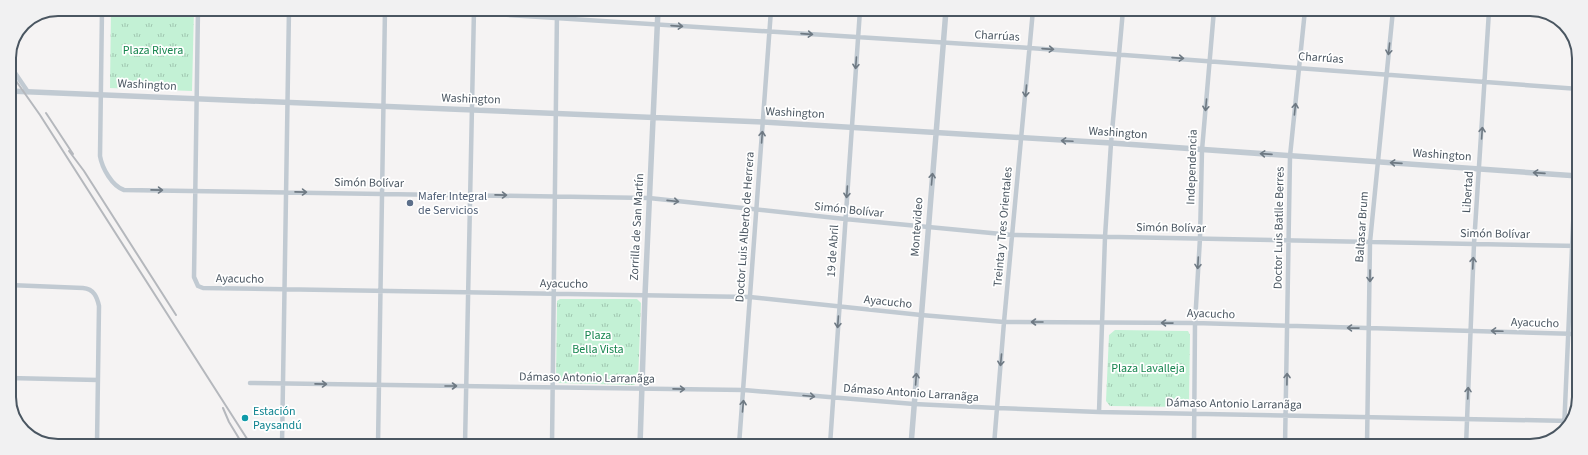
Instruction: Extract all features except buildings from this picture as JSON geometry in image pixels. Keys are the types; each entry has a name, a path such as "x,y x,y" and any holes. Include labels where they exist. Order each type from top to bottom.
{"street":[{"path":"101,94 102,16"},
{"path":"194,191 198,16"},
{"path":"282,439 289,16"},
{"path":"378,439 385,16"},
{"path":"465,439 474,16"},
{"name":"Charrúas","path":"533,16 1210,60 1572,88"},
{"name":"Zorrilla de San Martín","path":"640,439 658,16"},
{"name":"Doctor Luis Alberto de Herrera","path":"740,439 771,16"},
{"name":"19 de Abril","path":"830,439 860,16"},
{"name":"Montevideo","path":"911,439 945,16"},
{"name":"Treinta y Tres Orientales","path":"994,439 1004,322 1033,16"},
{"path":"1099,412 1105,237 1111,143 1122,16"},
{"name":"Independencia","path":"1194,439 1195,323 1200,238 1202,150 1214,16"},
{"name":"Doctor Luis Batlle Berres","path":"1285,439 1290,156 1304,16"},
{"name":"Baltasar Brum","path":"1367,439 1370,328 1370,242 1386,73 1393,16"},
{"name":"Libertad","path":"1466,439 1474,244 1489,16"},
{"path":"552,439 557,18"},
{"path":"16,74 28,92"},
{"name":"Washington","path":"16,91 763,122 1111,143 1572,175"},
{"name":"Simón Bolívar","path":"101,94 100,156 104,167 119,188 124,190 649,198 1012,235 1572,246"},
{"name":"Ayacucho","path":"194,191 194,277 198,286 203,288 750,297 1004,322 1195,323 1288,327 1470,330 1572,334"},
{"path":"1564,421 1572,284"},
{"path":"16,285 89,289 98,299 97,439"},
{"path":"16,378 98,380"},
{"name":"Dámaso Antonio Larranãga","path":"250,382 744,390 914,404 1099,412 1564,421"}],"green space":[{"name":"Plaza Rivera","path":"111,16 194,16 192,91 110,88"},
{"name":"Plaza Bella Vista","path":"560,299 637,299 641,303 638,382 634,385 559,383 556,381 557,301"},
{"name":"Plaza Lavalleja","path":"1115,330 1188,331 1190,335 1189,402 1185,407 1110,406 1106,401 1109,335"}],"railway":[{"path":"16,81 40,115 247,439"},
{"path":"46,113 73,154"},
{"path":"69,151 84,171 176,315"},
{"path":"223,408 229,422 239,439"}],"place":[{"name":"Mafer Integral de Servicios","path":"410,203"},
{"name":"Estación Paysandú","path":"245,418"}]}
